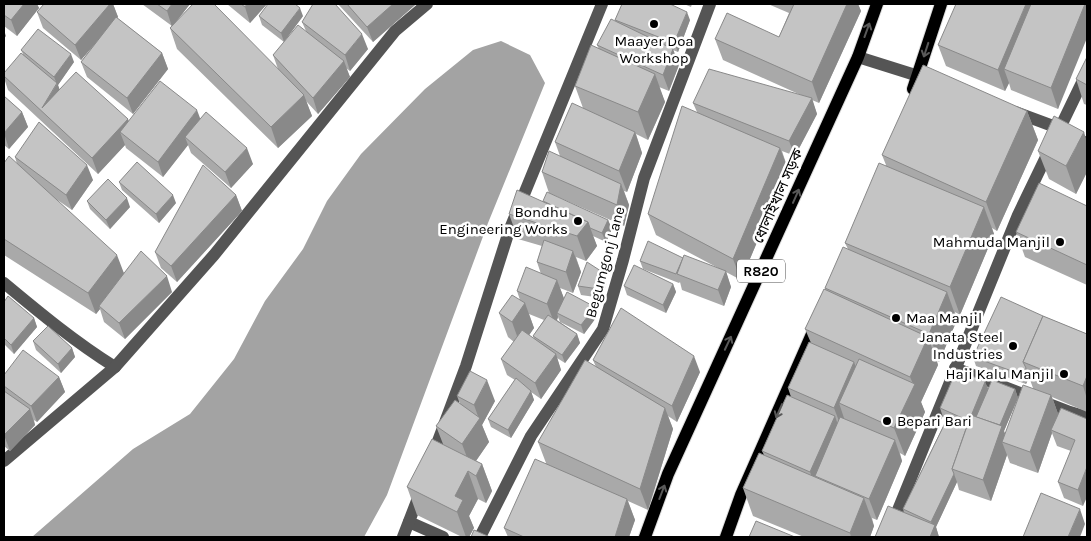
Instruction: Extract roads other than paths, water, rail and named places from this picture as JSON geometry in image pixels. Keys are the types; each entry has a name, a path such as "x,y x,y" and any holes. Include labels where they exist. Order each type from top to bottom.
{"main road":[{"name":"ধোলাইখাল সড়ক","path":"645,537 668,474 858,58 877,4"},
{"path":"907,103 918,76 941,4"},
{"path":"726,537 741,495 823,309"}],"street":[{"path":"4,462 115,367 214,255 395,31 427,4"},
{"path":"429,467 466,366 509,230 602,4"},
{"name":"Begumgonj Lane","path":"480,537 531,436 603,329 644,178 710,4"},
{"path":"858,58 936,82"},
{"path":"887,537 1018,215 1087,72"},
{"path":"1007,109 1061,129 1087,144"},
{"path":"4,283 68,334 115,367"},
{"path":"955,368 1087,417"},
{"path":"403,537 422,485"},
{"path":"409,522 443,537"}],"place":[{"name":"Maayer Doa Workshop","path":"654,24"},
{"name":"Bondhu Engineering Works","path":"578,221"},
{"name":"Mahmuda Manjil","path":"1060,242"},
{"name":"Maa Manjil","path":"896,318"},
{"name":"Janata Steel Industries","path":"1013,346"},
{"name":"Haji Kalu Manjil","path":"1064,374"},
{"name":"Bepari Bari","path":"887,421"}]}
